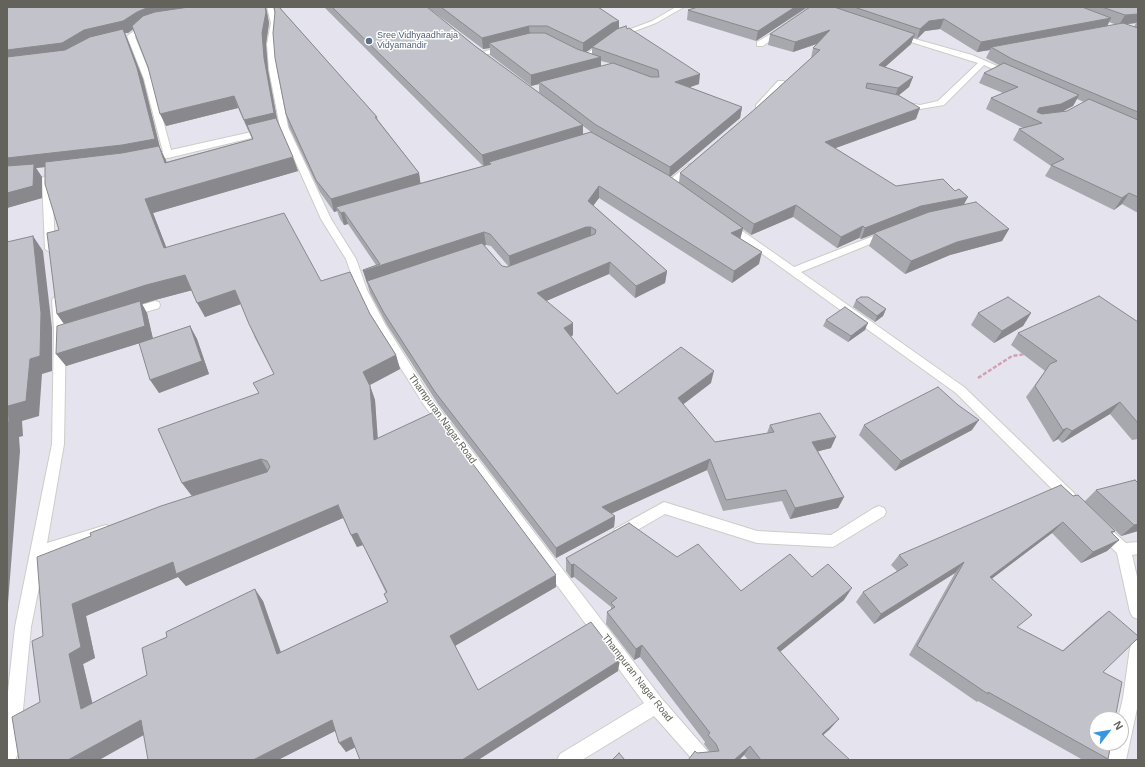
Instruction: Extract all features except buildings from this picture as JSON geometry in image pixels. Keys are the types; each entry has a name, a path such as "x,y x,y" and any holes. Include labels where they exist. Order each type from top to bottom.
{"street":[{"name":"Thampuran Nagar Road","path":"270,7 274,23 271,44 273,70 284,127 351,260 381,327 428,402 656,705 704,760"},
{"path":"585,59 614,37 654,22 681,7"},
{"path":"157,20 145,25 127,37 148,79 168,155"},
{"path":"760,44 790,24"},
{"path":"892,34 969,57 983,58 1019,78"},
{"path":"492,64 476,51 516,44"},
{"path":"890,102 920,107 941,103 983,58"},
{"path":"755,112 781,83"},
{"path":"137,160 168,155 284,127"},
{"path":"659,178 674,186 695,163"},
{"path":"47,172 48,235 51,258"},
{"path":"722,221 960,390 1078,506"},
{"path":"793,271 899,229"},
{"path":"7,759 10,751 23,627 39,552 58,444 60,336 55,289"},
{"path":"118,317 155,305"},
{"path":"60,336 74,331"},
{"path":"609,539 664,508 757,537 832,541 879,512"},
{"path":"1094,523 1122,550 1138,612"},
{"path":"39,552 120,526"},
{"path":"1122,550 1138,548"},
{"path":"554,570 568,562"},
{"path":"1128,711 1138,648"},
{"path":"566,760 656,705"}],"path":[{"path":"960,390 1012,356 1027,353"}],"place":[{"name":"Sree Vidhyaadhiraja Vidyamandir","path":"369,41"}]}
